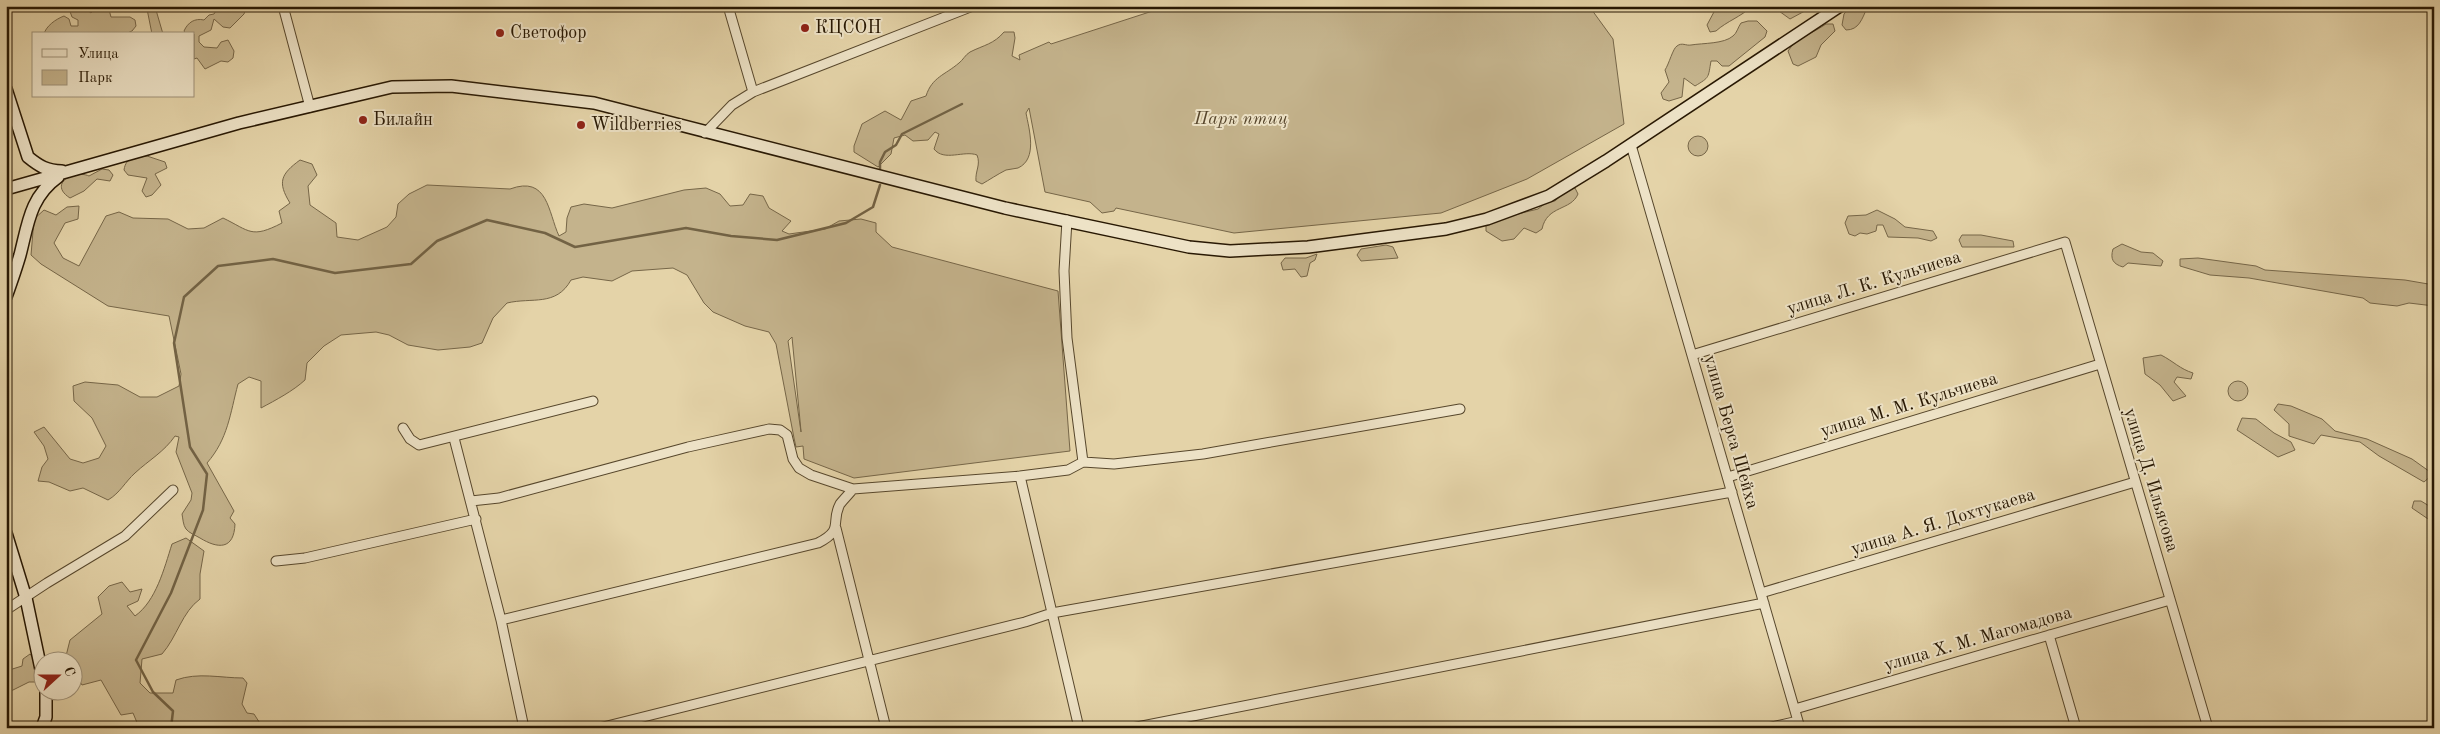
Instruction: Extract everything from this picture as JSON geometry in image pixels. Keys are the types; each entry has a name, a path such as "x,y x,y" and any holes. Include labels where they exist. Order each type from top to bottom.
{"main road":[{"path":"6,189 239,123 310,108 392,87 451,86 594,103 705,133 1005,208 1189,247 1230,251 1308,247 1446,229 1487,219 1549,196 1631,145 1840,6"},
{"path":"6,89 28,156 31,182 28,216 19,257 6,297"},
{"path":"28,156 37,164 50,171 66,172"},
{"path":"28,216 42,190 66,172"},
{"path":"6,533 26,598 37,652"},
{"path":"42,728 46,717 46,702"}],"street":[{"path":"283,6 310,108"},
{"path":"728,6 752,92"},
{"path":"705,133 732,105 752,92 973,6"},
{"name":"улица Берса Шейха","path":"1631,145 1799,724"},
{"path":"1067,220 1064,271 1067,338 1083,462"},
{"name":"улица Л. К. Кульчиева","path":"1692,355 2065,242"},
{"name":"улица Д. Ильясова","path":"2065,242 2208,728"},
{"name":"улица М. М. Кульчиева","path":"1728,477 2100,364"},
{"path":"403,428 410,440 419,445 454,438 593,401"},
{"path":"471,501 499,498 688,447 769,428 780,430 787,435 793,459 799,468 811,475 853,489 1020,476 1068,470 1083,462 1114,464 1203,454 1460,410"},
{"path":"454,438 501,620 524,728"},
{"path":"1020,476 1079,728"},
{"name":"улица А. Я. Дохтукаева","path":"1761,593 2135,482"},
{"path":"853,489 840,505 836,528 867,661 886,728"},
{"path":"6,610 125,536 173,490"},
{"path":"599,728 1025,622 1052,613 1732,492"},
{"path":"276,561 304,558 476,520"},
{"path":"501,620 818,543 830,537 836,528"},
{"name":"улица Х. М. Магомадова","path":"1795,709 2170,600"},
{"path":"1132,728 1764,603"},
{"path":"2049,635 2076,728"},
{"path":"1767,728 1799,724"}],"green space":[{"path":"68,6 85,6 91,13 98,6 108,6 111,17 130,17 135,20 136,26 130,32 45,32 52,23 64,16 69,19 71,26 78,26 78,20 72,17"},
{"path":"150,6 156,10 162,32 152,32 147,9"},
{"path":"219,6 244,6 246,8 244,14 230,28 223,27 214,19 211,30 199,36 199,42 204,47 217,48 221,42 228,40 234,51 233,58 228,62 221,61 205,69 197,58 195,59 195,32 184,31 192,21 204,20 209,15 214,14"},
{"name":"Парк птиц","path":"1168,6 1589,6 1613,39 1624,124 1527,179 1441,213 1234,233 1116,208 1114,211 1102,213 1090,202 1045,192 1029,108 1026,113 1031,143 1028,158 1018,168 1006,170 982,184 976,181 977,155 943,155 938,153 934,149 939,134 935,132 928,140 913,141 905,135 894,138 891,154 878,167 854,152 854,146 862,124 885,111 901,120 911,101 926,96 935,80 959,63 968,53 993,42 1004,32 1014,32 1012,56 1020,60 1019,55 1049,42 1051,44"},
{"path":"1723,6 1752,6 1716,31 1710,32 1707,25 1715,10"},
{"path":"1772,6 1814,6 1790,19"},
{"path":"1851,6 1867,8 1857,26 1846,30 1842,25 1844,14"},
{"path":"1757,21 1767,31 1765,37 1729,66 1722,66 1717,61 1711,61 1708,76 1695,86 1684,78 1682,97 1669,101 1663,99 1661,93 1669,82 1665,70 1676,47 1681,44 1713,43 1729,39 1734,35 1741,23"},
{"path":"1826,24 1833,24 1835,31 1821,45 1816,57 1798,66 1793,64 1788,51 1791,47 1800,39"},
{"path":"1698,136 1705,139 1708,146 1705,153 1698,156 1691,153 1688,146 1691,139"},
{"path":"147,156 165,162 167,168 155,174 161,185 152,195 146,197 142,191 147,178 128,175 124,170 129,160"},
{"path":"300,160 312,164 317,175 308,186 310,205 336,223 337,237 358,240 387,227 396,217 398,204 409,194 427,185 510,189 523,186 532,187 545,198 559,236 566,232 567,218 571,207 584,204 612,208 684,190 706,188 720,194 730,206 743,205 750,194 763,196 769,208 791,221 782,231 789,234 825,229 839,221 861,219 876,223 876,232 892,247 1058,291 1070,451 854,478 804,459 803,446 796,447 776,344 769,332 745,326 713,312 704,303 687,275 673,268 632,271 612,281 583,277 571,280 565,288 551,298 507,303 493,318 482,343 470,347 438,350 408,345 389,335 376,332 341,335 324,346 307,363 305,380 290,392 261,408 261,381 249,377 238,384 224,435 220,445 207,463 234,511 230,518 235,524 234,533 232,539 224,545 207,542 189,532 184,526 182,514 191,500 192,493 176,452 179,437 175,436 166,447 135,473 108,500 83,488 70,491 49,482 38,481 42,467 48,459 44,446 34,432 44,427 70,459 83,463 99,458 106,446 92,418 74,401 73,386 85,382 118,385 140,397 157,397 179,386 181,374 169,316 108,306 41,264 31,255 34,219 44,210 56,215 67,207 79,206 78,219 65,223 54,243 63,258 79,266 106,216 119,212 133,218 168,219 188,229 204,228 223,218 245,230 264,231 282,223 279,211 290,203 283,189 283,179 285,174","holes":["792,337 801,432 788,341"]},
{"path":"102,169 109,170 113,175 110,181 97,179 84,191 70,198 61,188 65,179 70,176 83,174 89,176"},
{"path":"1575,188 1578,194 1575,199 1549,216 1542,229 1536,233 1524,228 1514,239 1502,241 1486,231 1486,223 1489,221 1538,209 1548,201 1555,201 1567,190"},
{"path":"1877,210 1895,219 1905,227 1933,231 1937,238 1931,241 1918,238 1888,237 1883,225 1877,225 1876,231 1867,234 1860,233 1855,236 1849,234 1845,223 1848,216 1866,215"},
{"path":"1962,235 1981,235 2013,241 2014,247 1962,247 1959,240"},
{"path":"2122,244 2141,252 2153,253 2163,261 2161,266 2128,263 2123,267 2117,264 2112,258 2113,249"},
{"path":"1386,245 1393,247 1398,258 1361,261 1357,255 1361,249"},
{"path":"1317,254 1315,260 1310,263 1307,276 1301,277 1295,269 1283,270 1281,263 1285,258 1306,258"},
{"path":"2198,258 2256,266 2265,270 2405,280 2434,285 2434,306 2409,303 2397,306 2370,303 2363,298 2249,278 2210,275 2180,266 2180,259"},
{"path":"2161,355 2193,373 2191,379 2177,377 2174,382 2186,396 2173,401 2160,385 2145,374 2143,358"},
{"path":"2238,381 2245,384 2248,391 2245,398 2238,401 2231,398 2228,391 2231,384"},
{"path":"2278,404 2291,406 2322,419 2335,431 2367,439 2412,459 2433,474 2424,482 2379,456 2360,442 2321,435 2314,444 2289,436 2289,424 2274,410"},
{"path":"2242,418 2256,419 2274,433 2291,442 2295,450 2278,457 2237,430"},
{"path":"2414,501 2421,501 2434,509 2434,523 2412,508"},
{"path":"186,538 204,551 200,574 200,599 184,618 162,654 142,659 140,683 150,693 173,693 176,680 193,676 243,678 247,683 242,704 247,713 254,714 263,728 135,728 138,725 133,713 121,715 101,680 82,685 82,652 67,652 70,640 102,614 98,597 109,586 122,582 130,592 142,589 138,601 127,606 135,616 142,610 154,593 172,544"},
{"path":"30,654 32,656 32,682 7,693 6,671 22,666 23,659"}],"waterway":[{"path":"880,169 880,162 885,152 896,145 902,134 962,104"},
{"path":"171,728 173,711 153,692 136,660 171,593 203,510 207,474 190,447 174,343 184,297 218,266 273,259 335,273 411,264 437,241 487,220 545,233 575,247 686,228 731,236 777,240 846,223 873,207 880,185"}],"place":[{"name":"КЦСОН","path":"805,28"},
{"name":"Светофор","path":"500,33"},
{"name":"Билайн","path":"363,120"},
{"name":"Wildberries","path":"581,125"}]}
